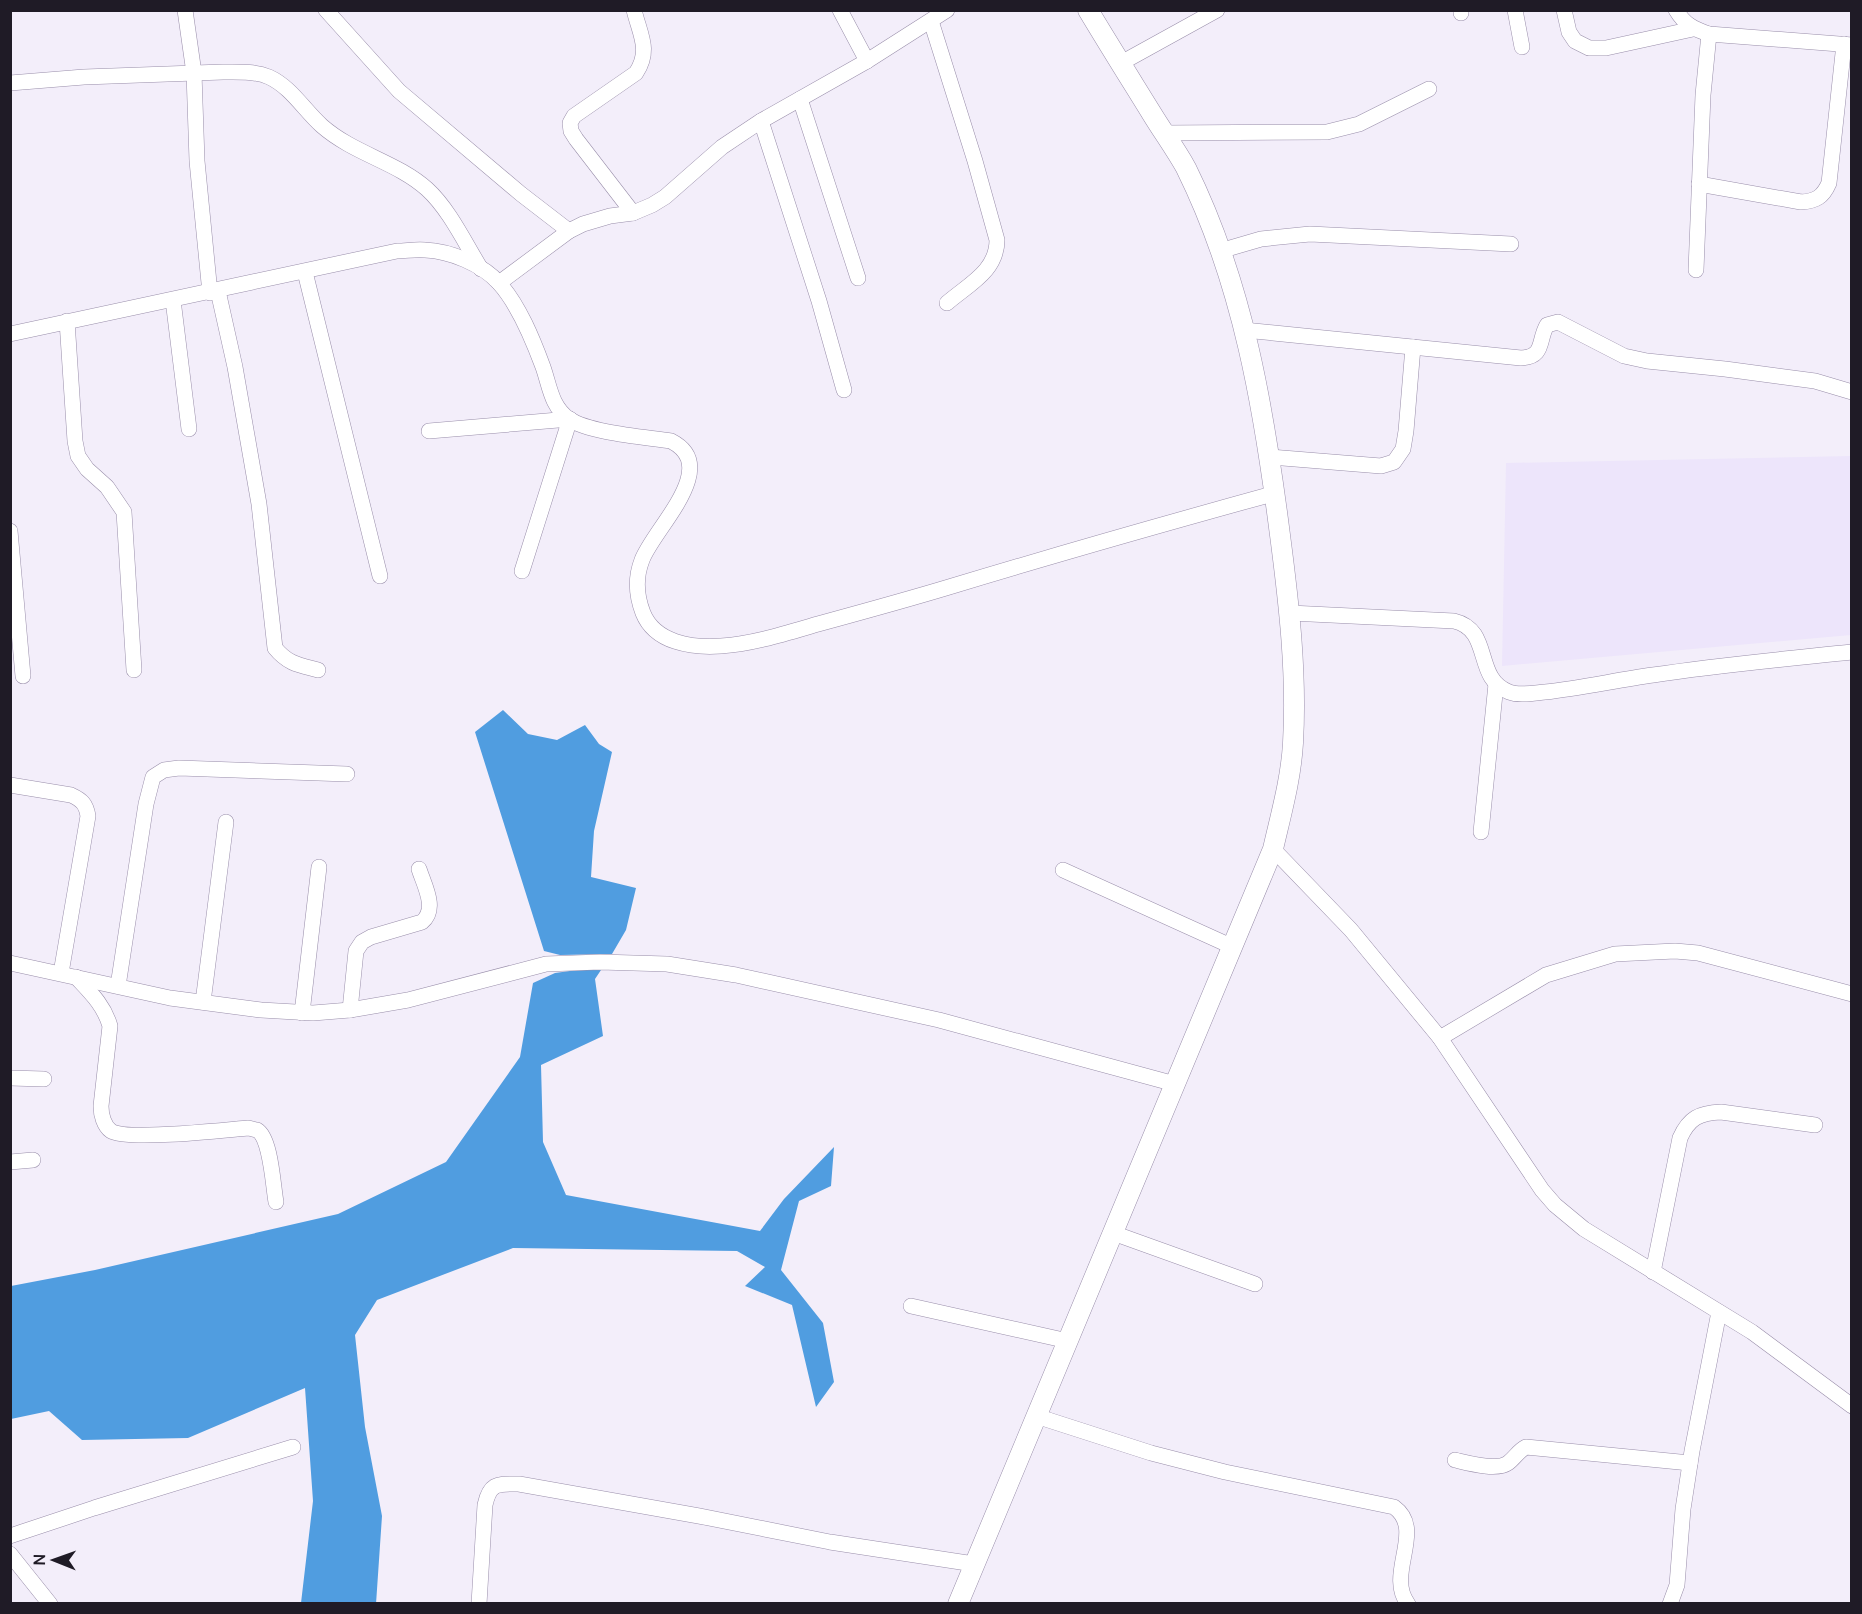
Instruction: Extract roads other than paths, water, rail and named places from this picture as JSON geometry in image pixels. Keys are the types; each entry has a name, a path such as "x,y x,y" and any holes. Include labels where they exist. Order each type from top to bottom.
{"street":[{"path":"185,10 194,73 197,161 214,292 236,367 260,504 275,648 282,657 293,664 318,670"},
{"path":"326,10 399,90 569,231"},
{"path":"633,213 576,139 570,123 574,116 636,73 643,63 644,48 634,10"},
{"path":"840,10 867,61"},
{"path":"499,283 569,231 596,219 633,213 652,205 665,197 722,147 761,121 867,61 947,10"},
{"path":"958,1604 1273,849 1287,786 1293,745 1290,613 1276,494 1263,410 1232,283 1185,166 1088,10"},
{"path":"1121,63 1217,10"},
{"path":"1515,10 1522,47"},
{"path":"1564,10 1569,32 1575,41 1589,48 1606,48 1693,29"},
{"path":"1676,10 1686,25 1709,34 1848,44 1829,183 1824,195 1813,201 1801,202 1699,184"},
{"path":"931,21 997,240 997,253 990,268 947,303"},
{"path":"1696,270 1705,72 1709,34"},
{"path":"10,83 84,77 194,73 246,73 271,78 290,92 321,124 342,141 403,172 427,189 442,207 481,269"},
{"path":"1164,133 1327,132 1359,124 1429,89"},
{"path":"800,99 858,278"},
{"path":"761,121 819,301 844,390"},
{"path":"1220,251 1262,238 1310,234 1511,244"},
{"path":"10,334 397,252 425,250 446,254 481,269 499,283 530,332 555,405 570,419 588,428 671,441 680,445 686,453 691,467 688,484 642,559 636,580 637,593 644,615 655,630 673,642 694,645 720,646 783,634 1091,544 1276,494"},
{"path":"305,272 380,576"},
{"path":"173,300 189,429"},
{"path":"67,321 78,456 87,470 107,488 124,512 134,670"},
{"path":"1245,330 1495,356 1530,357 1540,347 1547,325 1558,322 1624,356 1647,361 1815,381 1851,392"},
{"path":"1270,457 1381,466 1394,462 1403,448 1406,431 1413,347"},
{"path":"429,431 570,419"},
{"path":"522,571 570,419"},
{"path":"10,531 23,676"},
{"path":"1290,613 1454,621 1465,624 1474,632 1487,672 1496,684 1510,693 1576,688 1698,669 1851,652"},
{"path":"1481,832 1496,684"},
{"path":"118,986 146,804 153,777 164,770 179,768 347,774"},
{"path":"10,785 71,795 80,799 86,807 88,816 68,975"},
{"path":"203,1002 226,822"},
{"path":"1273,849 1351,930 1440,1038 1542,1191 1555,1205 1584,1229 1752,1332 1851,1406"},
{"path":"302,1013 319,867"},
{"path":"350,1010 356,951 362,942 422,922 428,917 430,908 428,896 419,869"},
{"path":"1063,870 1233,947"},
{"path":"1440,1038 1546,975 1615,954 1665,951 1698,953 1851,994"},
{"path":"10,963 170,998 302,1013 350,1010 408,1000 546,964 600,962 667,964 736,975 939,1020 1175,1084"},
{"path":"68,975 100,1004 107,1015 110,1026 101,1106 101,1116 109,1130 120,1135 186,1134 248,1128 257,1130 267,1144 276,1202"},
{"path":"10,1078 44,1079"},
{"path":"1653,1272 1680,1138 1686,1125 1707,1113 1720,1112 1815,1125"},
{"path":"10,1162 33,1160"},
{"path":"1113,1233 1255,1284"},
{"path":"911,1306 1068,1341"},
{"path":"1670,1604 1677,1585 1682,1517 1690,1463 1719,1312"},
{"path":"1036,1416 1151,1452 1226,1472 1394,1507 1400,1511 1405,1520 1408,1534 1401,1568 1403,1600"},
{"path":"10,1536 293,1447"},
{"path":"1455,1460 1500,1467 1507,1464 1526,1447 1690,1463"},
{"path":"479,1604 486,1498 493,1486 505,1484 519,1484 699,1516 830,1542 974,1564"},
{"path":"10,1554 50,1604"}],"water":[{"path":"503,710 528,734 557,740 585,725 599,744 612,752 594,831 591,877 636,888 626,930 612,954 560,955 544,951 475,732"},
{"path":"601,970 595,979 603,1036 541,1065 543,1142 566,1195 760,1231 784,1199 834,1147 831,1186 799,1201 781,1270 823,1323 834,1382 816,1407 792,1305 745,1286 765,1267 737,1251 513,1248 377,1300 355,1335 365,1427 382,1516 376,1604 301,1603 313,1501 305,1388 188,1438 82,1440 49,1411 11,1419 11,1286 95,1270 338,1214 446,1162 520,1057 533,983 555,973"}]}
